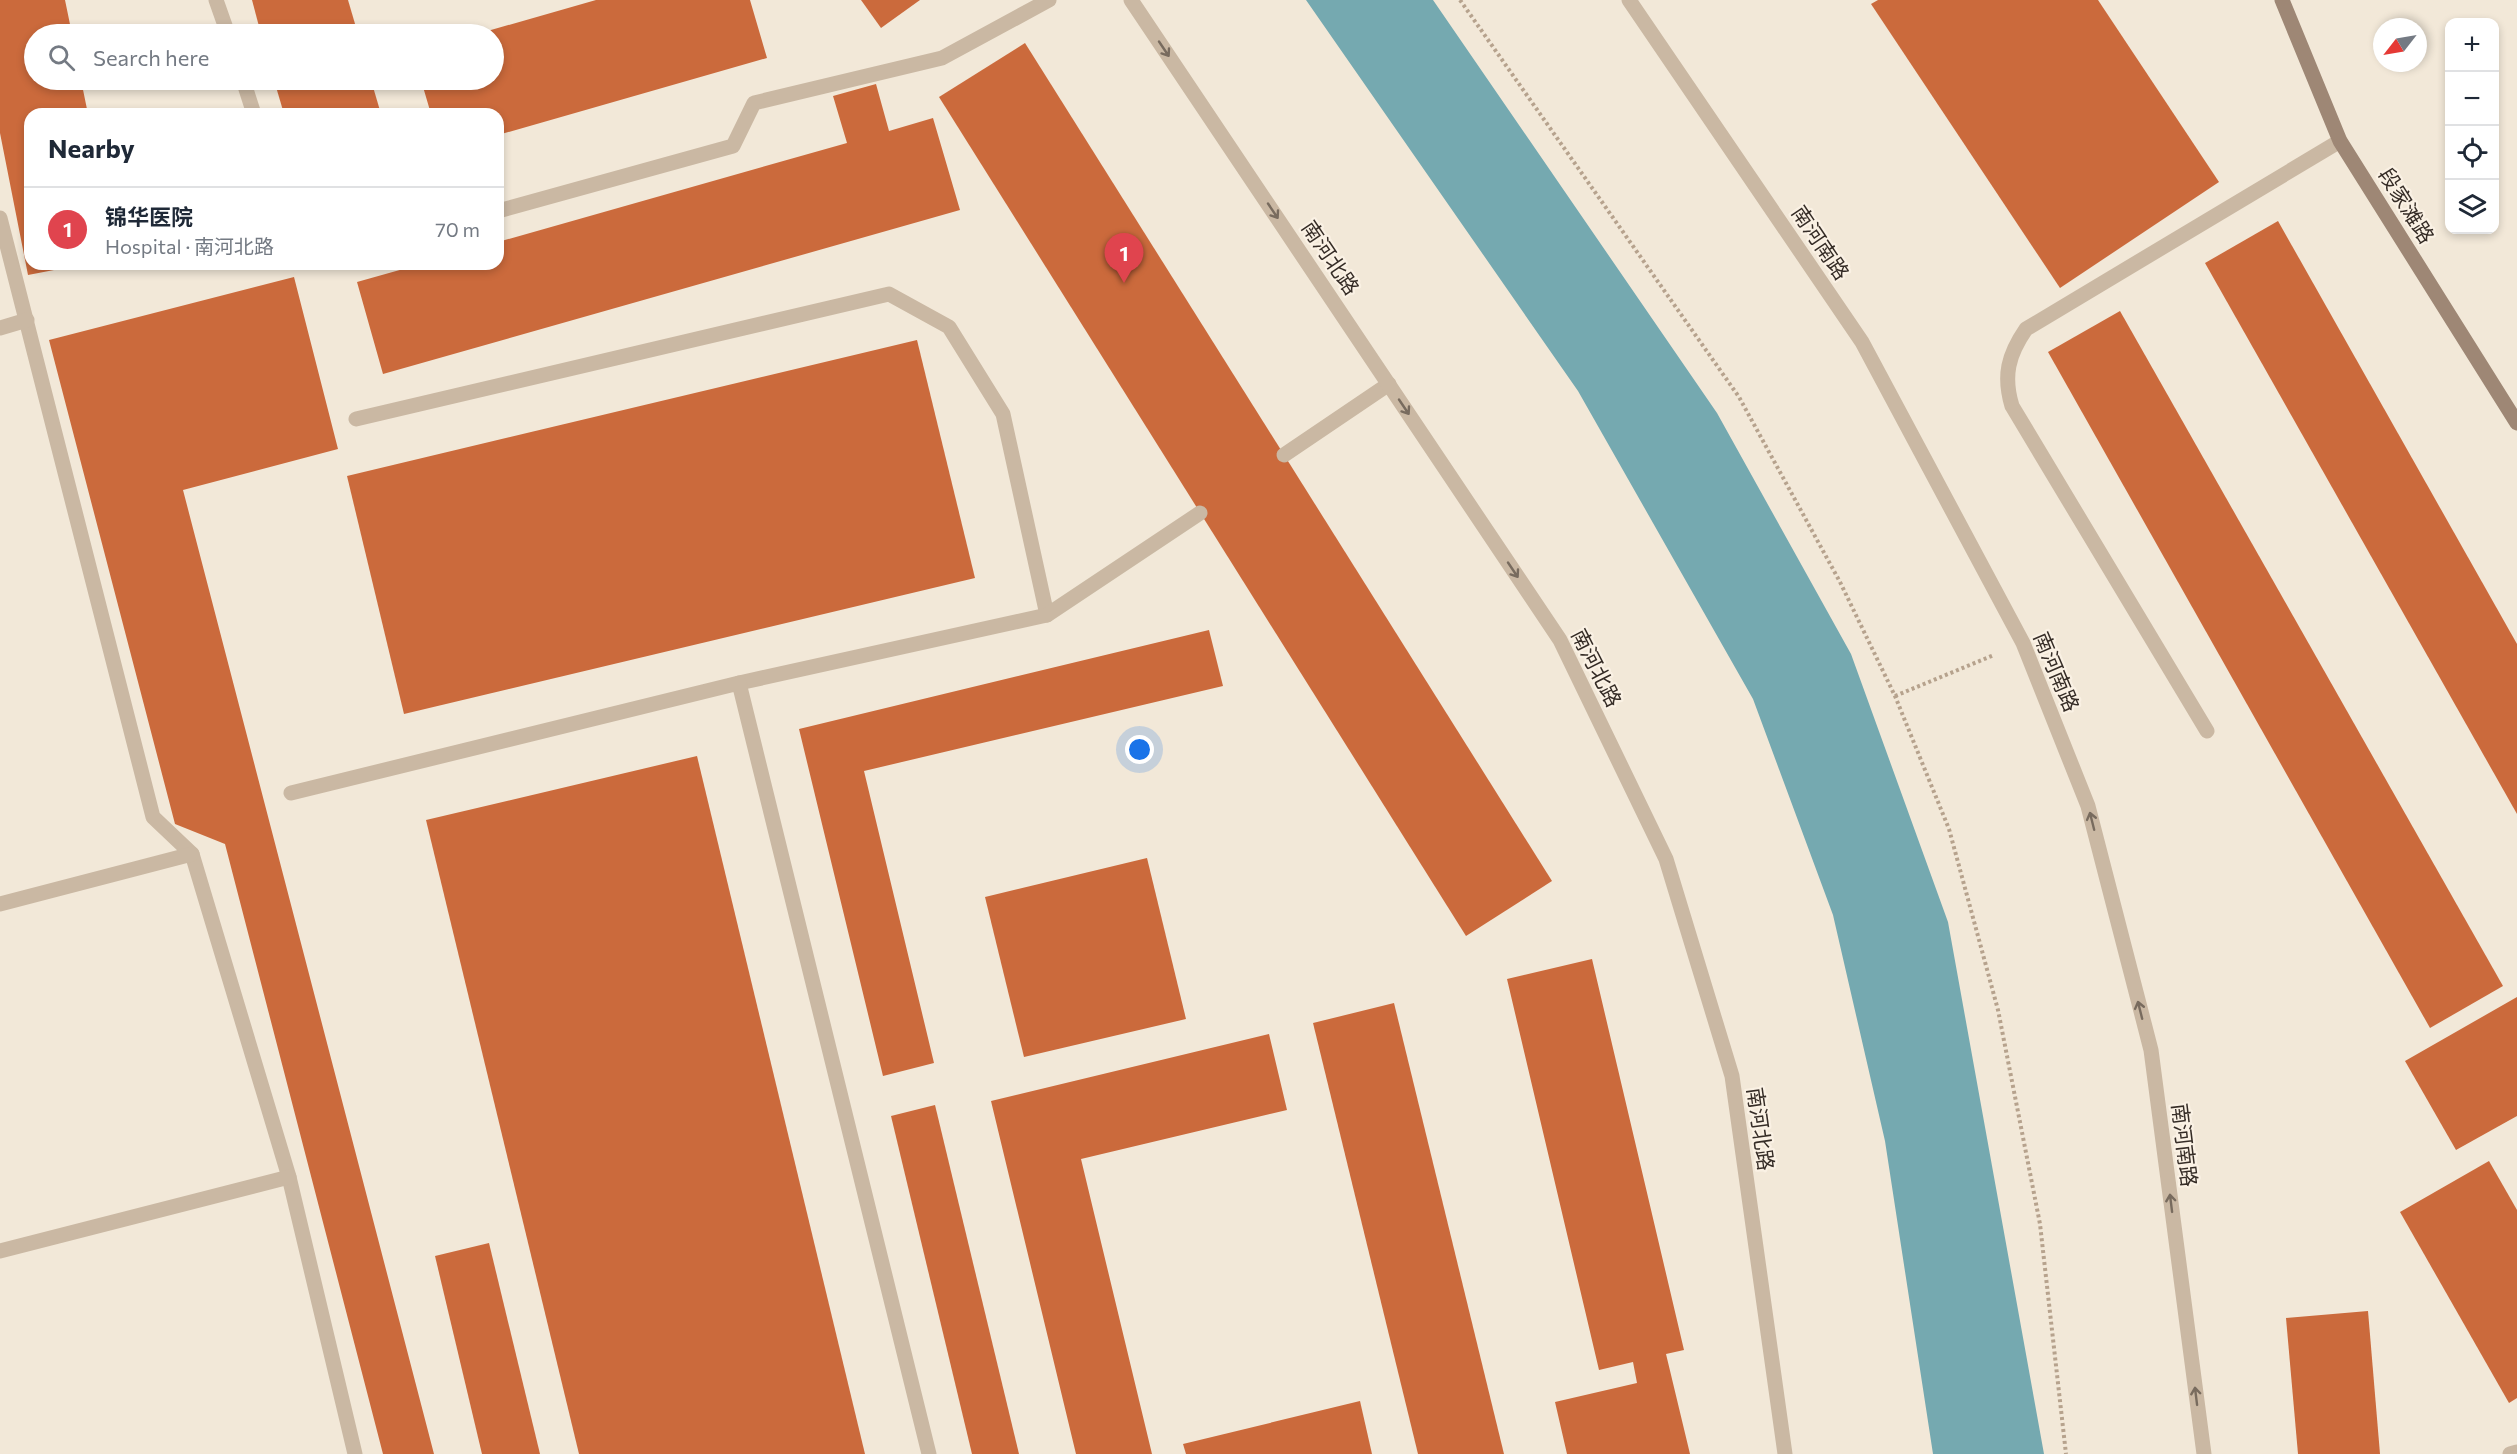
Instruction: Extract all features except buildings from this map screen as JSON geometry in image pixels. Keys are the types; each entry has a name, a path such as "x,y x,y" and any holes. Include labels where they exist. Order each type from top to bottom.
{"main road":[{"name":"段家滩路","path":"2282,0 2340,141 2517,423"}],"street":[{"path":"216,0 224,24"},
{"path":"504,209 734,146 754,103 942,58 1049,0"},
{"name":"南河北路","path":"1131,0 1560,640 1666,859 1732,1076 1785,1454"},
{"name":"南河南路","path":"1629,0 1862,342 2023,644 2088,806 2151,1050 2204,1454"},
{"path":"246,90 252,108"},
{"path":"2207,731 2012,406 2006,386 2007,366 2014,346 2026,329 2340,141"},
{"path":"0,218 153,817 192,854 289,1177 355,1454"},
{"path":"356,419 889,294 949,327 1003,414 1047,615"},
{"path":"0,328 27,320"},
{"path":"1284,455 1389,384"},
{"path":"291,793 739,683 1047,615 1200,513"},
{"path":"739,683 929,1454"},
{"path":"0,903 192,854"},
{"path":"0,1251 289,1177"},
{"path":"2510,1454 2517,1452"}],"path":[{"path":"1460,0 1739,397 1840,582 1895,696 1949,829 1998,1010 2040,1224 2066,1454"},
{"path":"1895,696 2023,644"}],"water":[{"path":"1306,0 1433,0 1717,413 1851,654 1948,922 2044,1454 1933,1454 1885,1141 1833,915 1753,699 1578,391"}],"place":[{"name":"锦华医院","path":"1124,283"}]}
